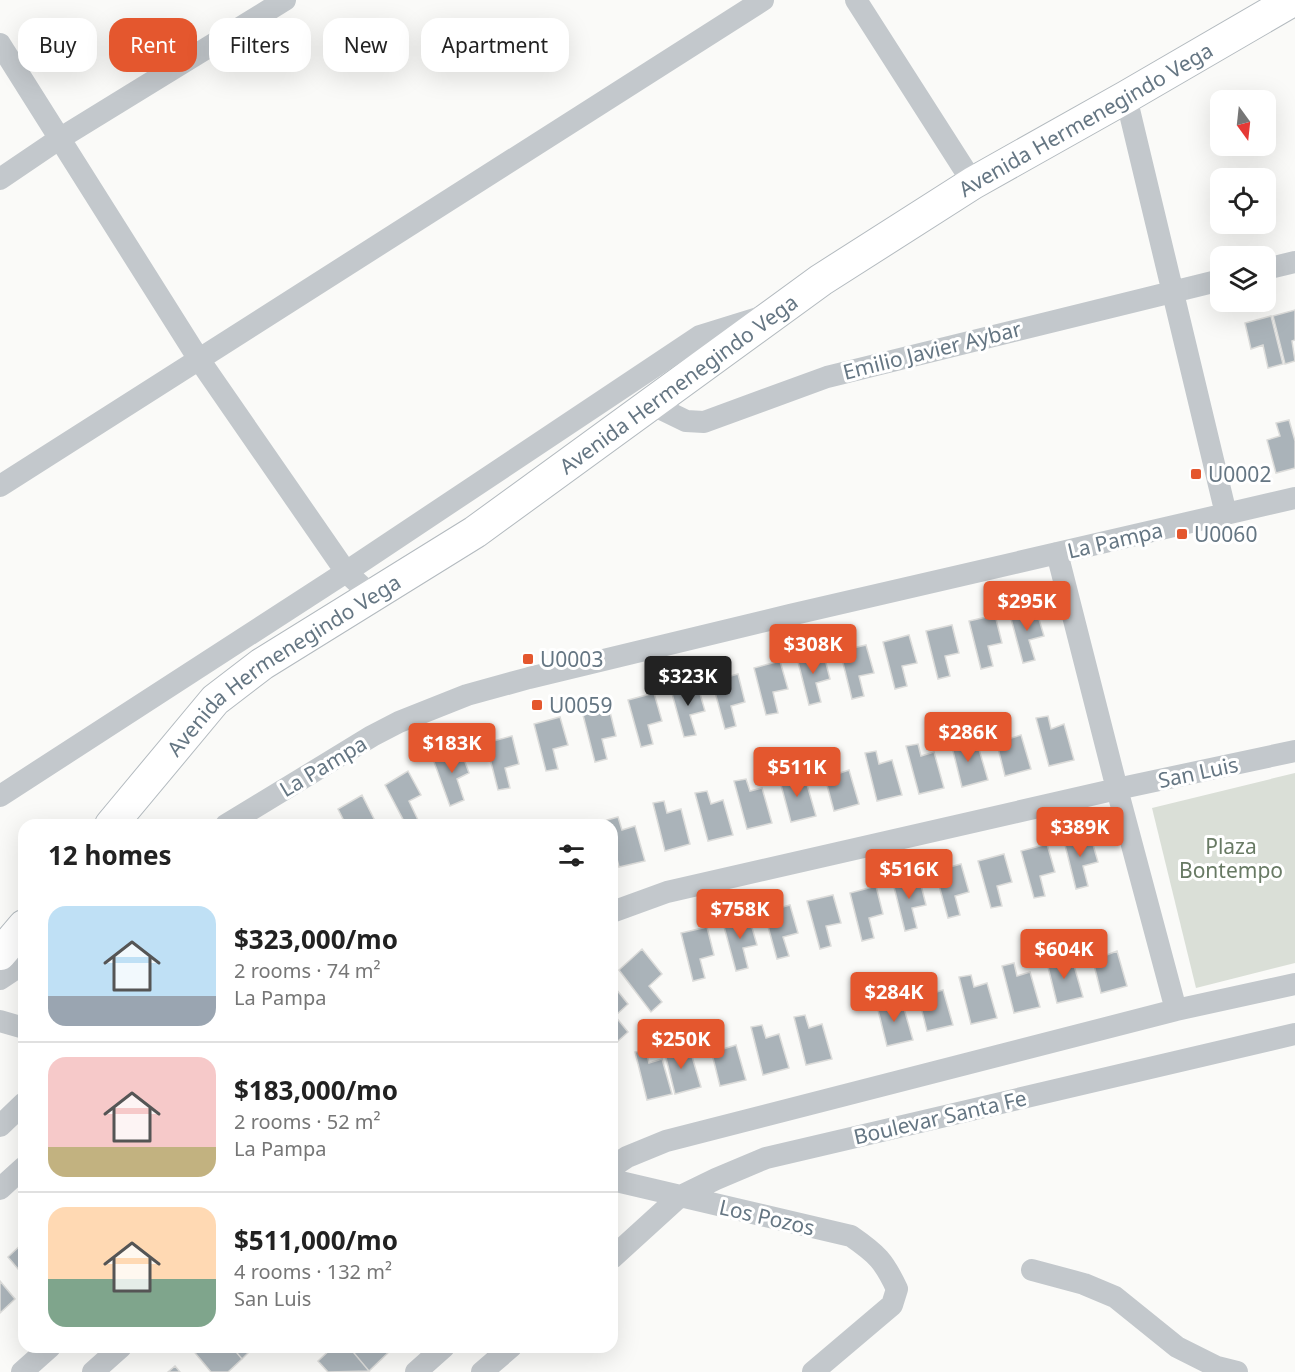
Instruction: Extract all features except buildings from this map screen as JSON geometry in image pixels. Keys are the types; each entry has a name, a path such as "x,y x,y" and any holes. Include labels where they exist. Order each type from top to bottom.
{"street":[{"path":"0,179 59,139 285,0"},
{"path":"0,486 763,0"},
{"path":"856,0 973,183"},
{"name":"Avenida Hermenegindo Vega","path":"116,819 215,700 262,664 475,532 821,280 973,183 1293,0"},
{"path":"0,44 198,358 346,572 370,595"},
{"path":"1126,97 1226,514"},
{"path":"1276,267 1295,262"},
{"name":"Emilio Javier Aybar","path":"651,404 686,422 704,422 827,377 1210,283"},
{"path":"0,796 346,572 700,336 777,312"},
{"name":"La Pampa","path":"236,819 372,736 409,718 467,695 744,626 1295,498"},
{"path":"1057,553 1176,1010"},
{"name":"San Luis","path":"618,910 668,892 1117,789 1295,752"},
{"path":"0,954 18,933"},
{"path":"0,979 18,967"},
{"name":"Boulevar Santa Fe","path":"618,1163 666,1141 1176,1010 1295,984"},
{"path":"0,1022 18,1026"},
{"name":"Boulevar Santa Fe","path":"618,1253 679,1197 766,1158 1295,1034"},
{"path":"0,1126 18,1109"},
{"path":"0,1189 18,1172"},
{"name":"Los Pozos","path":"618,1182 851,1236 874,1252 888,1268 897,1289 892,1305 813,1372"},
{"path":"1032,1270 1084,1284 1115,1297 1177,1347 1222,1370"},
{"path":"22,1372 43,1353"},
{"path":"93,1372 114,1353"},
{"path":"416,1372 437,1353"},
{"path":"482,1372 504,1353"}],"green space":[{"name":"Plaza Bontempo","path":"1295,773 1295,963 1196,988 1152,808"}],"place":[{"name":"U0002","path":"1196,474"},
{"name":"U0060","path":"1182,534"},
{"name":"U0003","path":"528,659"},
{"name":"U0059","path":"537,705"}]}
